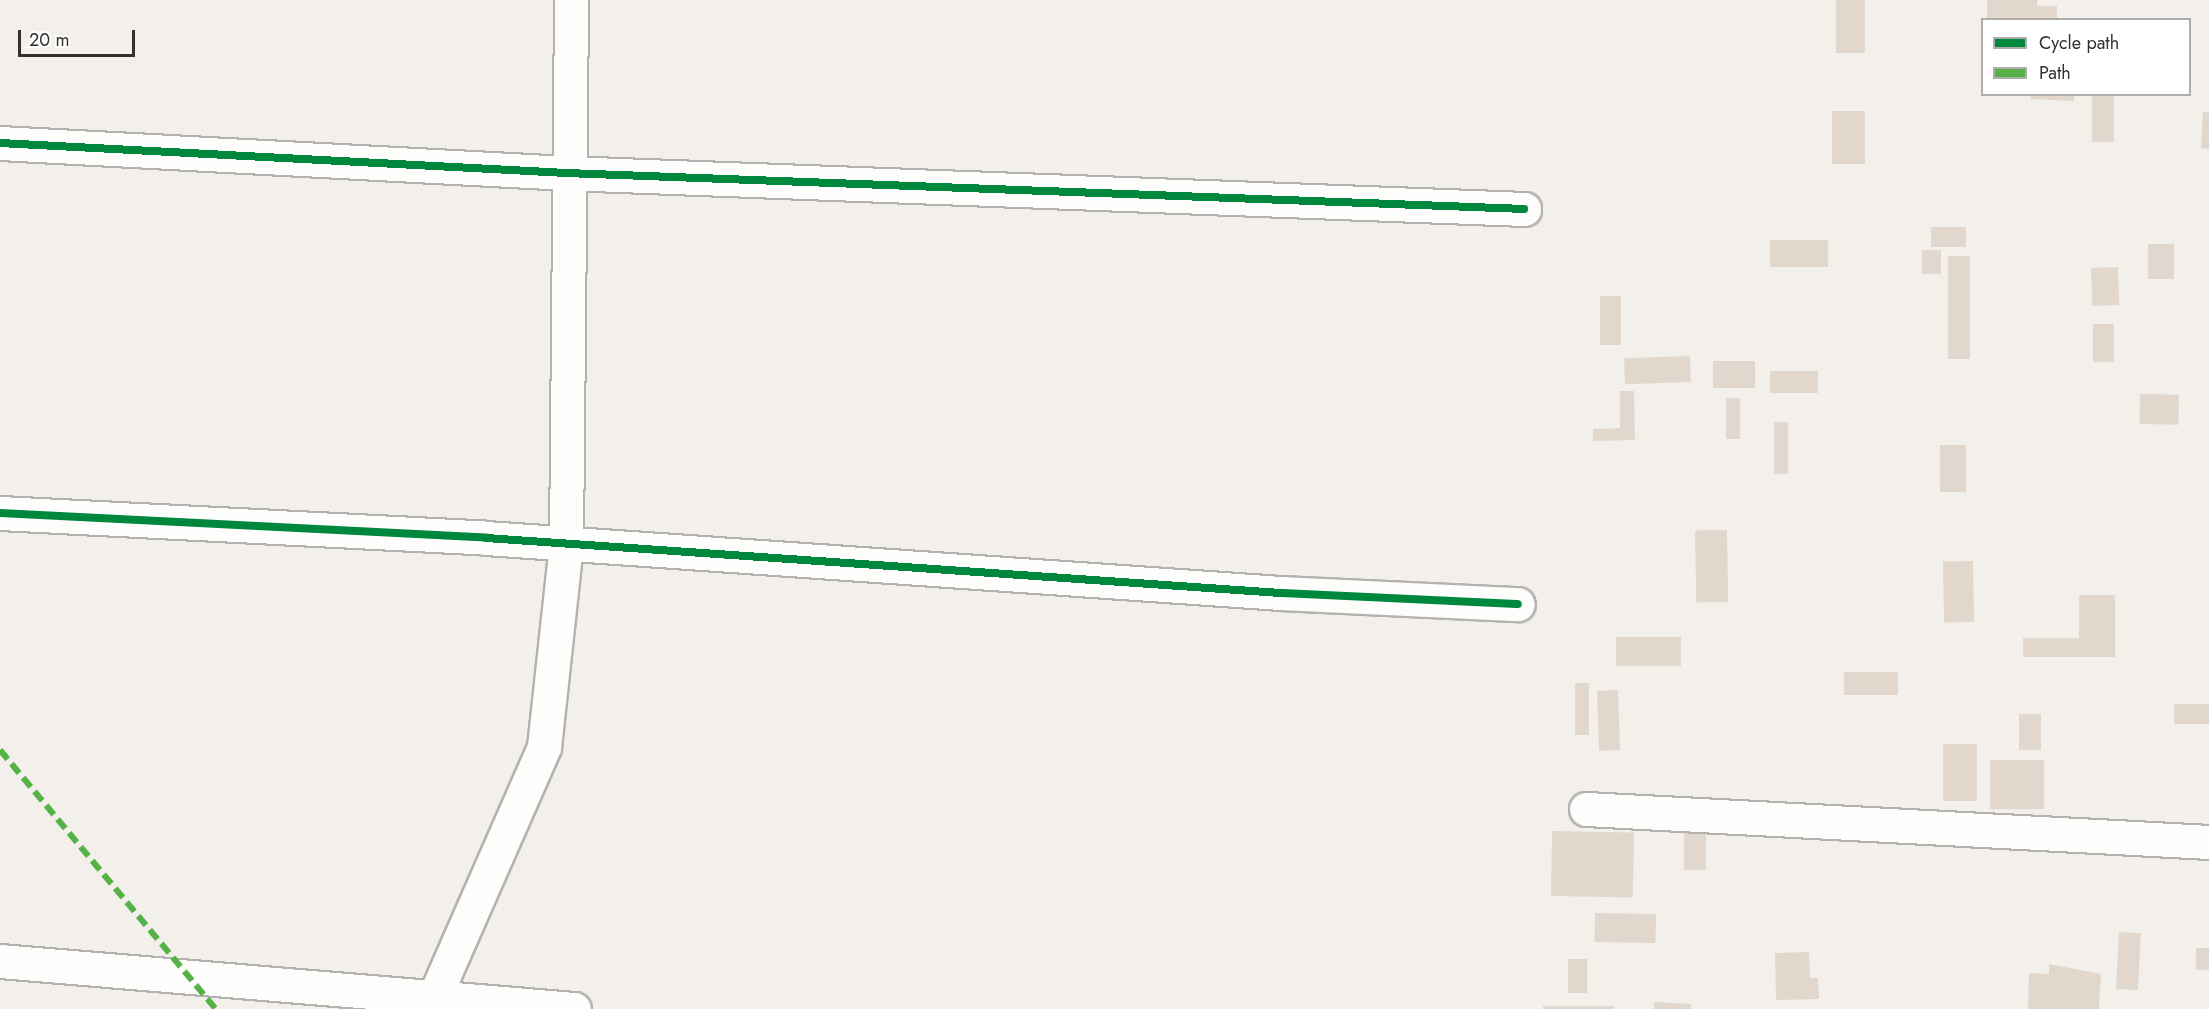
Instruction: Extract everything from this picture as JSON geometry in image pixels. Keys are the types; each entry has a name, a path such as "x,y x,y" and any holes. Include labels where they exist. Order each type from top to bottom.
{"street":[{"path":"431,1004 544,747 566,544 566,173 571,0"},
{"path":"0,143 566,173 1524,209"},
{"path":"0,513 566,544 1281,593 1518,604"},
{"path":"1586,809 2209,843"},
{"path":"0,961 431,1004 574,1009"}],"building":[{"path":"1836,0 1865,0 1865,53 1836,53"},
{"path":"1987,0 2037,0 2037,6 2057,6 2057,18 1987,18"},
{"path":"2031,96 2074,96 2074,101 2031,99"},
{"path":"2092,96 2114,96 2114,142 2092,142"},
{"path":"1832,111 1865,111 1865,164 1832,164"},
{"path":"2203,112 2209,112 2209,149 2201,148"},
{"path":"1931,227 1966,227 1966,247 1931,247"},
{"path":"1770,240 1828,240 1828,267 1770,267"},
{"path":"2148,244 2174,244 2174,279 2148,279"},
{"path":"1922,250 1941,250 1941,274 1922,274"},
{"path":"1948,256 1970,256 1970,359 1948,359"},
{"path":"2118,267 2119,305 2092,306 2091,268"},
{"path":"1600,296 1621,296 1621,345 1600,345"},
{"path":"2093,324 2114,324 2114,362 2093,362"},
{"path":"1690,356 1691,382 1625,384 1624,358"},
{"path":"1713,361 1755,361 1755,388 1713,388"},
{"path":"1770,371 1818,371 1818,393 1770,393"},
{"path":"1620,391 1634,391 1635,440 1593,441 1593,429 1620,428"},
{"path":"2140,394 2179,395 2178,425 2139,424"},
{"path":"1726,398 1740,398 1740,439 1726,439"},
{"path":"1774,422 1788,422 1788,474 1774,474"},
{"path":"1940,445 1966,445 1966,492 1940,492"},
{"path":"1727,530 1728,602 1696,603 1695,531"},
{"path":"1973,561 1974,622 1944,623 1943,562"},
{"path":"2079,595 2115,595 2115,657 2023,657 2023,638 2079,638"},
{"path":"1616,637 1681,637 1681,666 1616,666"},
{"path":"1844,672 1898,672 1898,695 1844,695"},
{"path":"1575,683 1589,683 1589,735 1575,735"},
{"path":"1618,690 1620,750 1599,751 1597,691"},
{"path":"2174,704 2209,704 2209,724 2174,724"},
{"path":"2019,714 2041,714 2041,750 2019,750"},
{"path":"1943,744 1977,744 1977,801 1943,801"},
{"path":"1990,760 2044,760 2044,809 1990,809"},
{"path":"1684,827 1706,827 1706,870 1684,870"},
{"path":"1552,831 1634,832 1633,897 1551,896"},
{"path":"1595,913 1656,914 1655,943 1594,942"},
{"path":"2119,932 2141,933 2138,990 2116,989"},
{"path":"2196,948 2209,948 2209,970 2196,970"},
{"path":"1809,952 1810,978 1818,978 1819,999 1776,1000 1775,953"},
{"path":"1568,959 1587,959 1587,993 1568,993"},
{"path":"2049,964 2101,974 2099,1009 2028,1009 2029,973 2049,974"},
{"path":"1654,1002 1691,1004 1691,1009 1654,1009"},
{"path":"1543,1006 1614,1006 1614,1009 1543,1009"}],"marked path":[{"path":"0,750 216,1009"}],"cycle path":[{"path":"0,143 566,173 1524,209"},
{"path":"0,513 486,538 1281,593 1518,604"}]}
